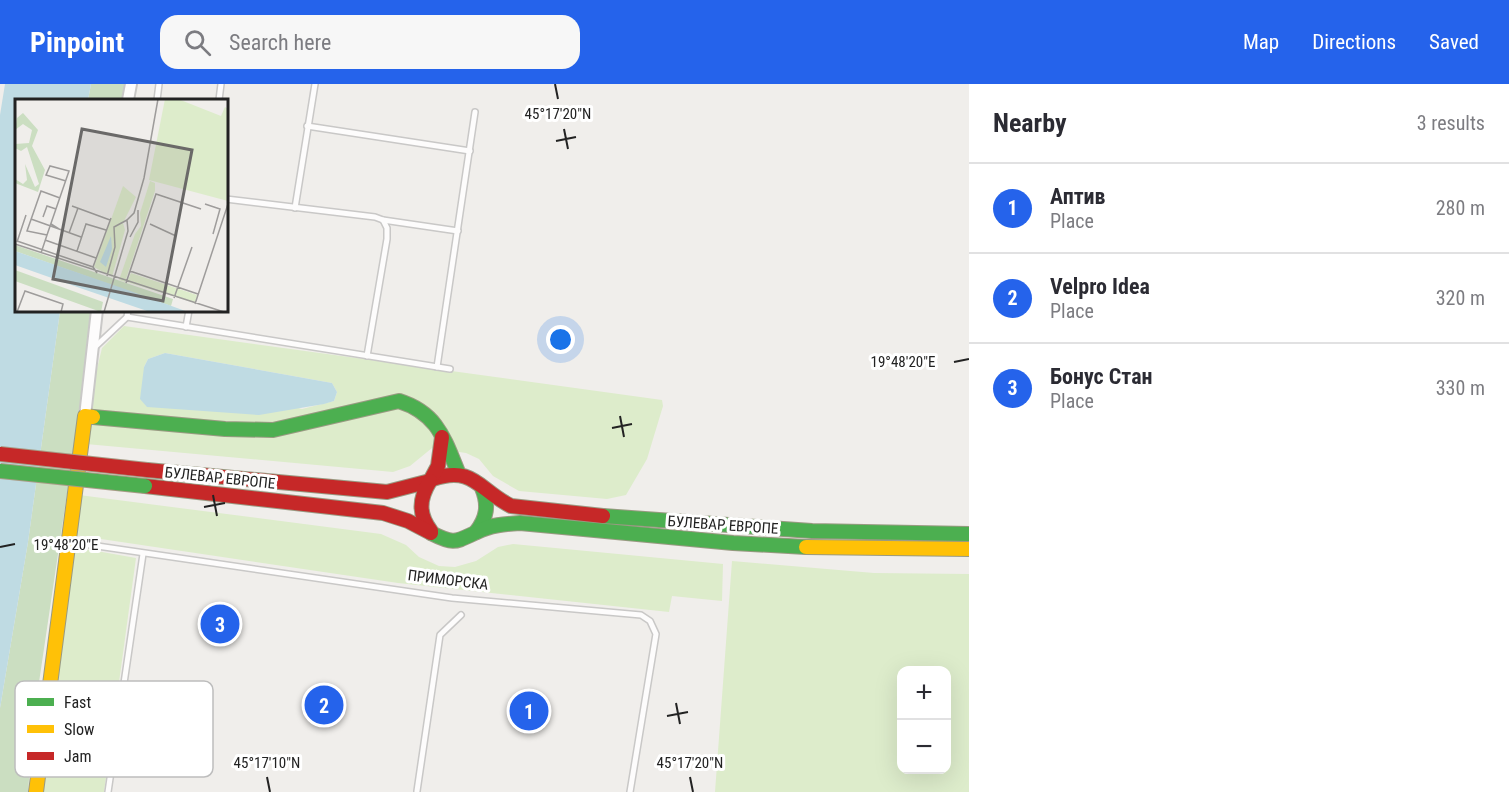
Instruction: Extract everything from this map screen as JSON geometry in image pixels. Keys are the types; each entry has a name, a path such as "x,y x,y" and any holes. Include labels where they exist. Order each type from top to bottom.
{"main road":[{"path":"50,681 85,416 237,430 273,430 399,401 424,410 433,419 458,472"},
{"path":"432,533 420,514 420,502 423,491 432,480 439,458 442,437"},
{"name":"БУЛЕВАР ЕВРОПЕ","path":"0,454 387,492 420,485 442,475 458,472 474,479 501,502 511,506 622,518 812,531 969,534"},
{"name":"БУЛЕВАР ЕВРОПЕ","path":"0,471 383,513 408,521 443,539 454,541 498,525 520,523 733,543 809,547 969,549"},
{"path":"476,532 482,525 488,506 482,488"},
{"path":"36,792 38,777"}],"street":[{"path":"128,99 130,84"},
{"path":"85,416 97,312"}],"lane":[{"path":"157,99 159,84"},
{"path":"219,99 221,84"},
{"path":"295,208 315,84"},
{"path":"437,367 475,112"},
{"path":"307,126 470,151"},
{"path":"228,199 375,217 458,231"},
{"path":"367,356 387,239 387,228 383,220"},
{"path":"186,327 189,312"},
{"path":"92,351 128,314 186,327 450,369"},
{"name":"ПРИМОРСКА","path":"68,542 463,600 641,615 650,621 656,634 630,792"},
{"path":"124,681 143,554"},
{"path":"417,791 440,636 461,615"},
{"path":"108,792 110,777"}],"green space":[{"path":"91,84 127,84 124,99 88,99"},
{"path":"60,312 94,312 39,681 15,681 15,777 29,777 28,792 0,792 0,708 28,542"},
{"path":"124,326 662,400 663,406 647,459 626,495 607,499 519,491 493,476 479,459 466,453 432,448 410,466 393,472 86,444 96,373 102,348","holes":["165,353 332,383 337,392 334,401 302,409 144,367 148,359"]},
{"path":"79,495 381,534 406,545 419,557 439,566 455,567 476,561 498,547 513,544 723,564 722,601 672,596 669,612 398,583 74,535"},
{"path":"74,547 136,558 119,681 56,681"},
{"path":"732,561 874,573 969,574 969,792 715,792"},
{"path":"44,777 106,777 104,792 42,792"}],"water":[{"path":"5,84 91,84 88,99 15,99 15,312 60,312 28,542 0,708 0,115"},
{"path":"165,353 332,383 337,392 334,401 324,404 259,415 147,407 140,399 144,367 148,359"}],"traffic: fast":[{"path":"93,417 225,429 273,430 399,401 422,412 438,428 458,472"},
{"path":"0,471 145,486"},
{"path":"476,532 483,522 486,511 486,500 482,488"},
{"path":"603,516 812,531 969,534"},
{"path":"431,533 455,541 492,526 520,523 733,543 806,547"}],"traffic: slow":[{"path":"50,681 85,416 93,417"},
{"path":"806,547 969,549"},
{"path":"36,792 38,777"}],"traffic: jam":[{"path":"430,481 438,466 442,437"},
{"path":"0,454 147,470"},
{"path":"147,470 387,492 430,481"},
{"path":"433,479 447,475 467,477 511,506 603,516"},
{"path":"430,481 422,500 422,512 431,531"},
{"path":"145,486 383,513 408,521 431,533"}],"place":[{"name":"Бонус Стан","path":"220,624"},
{"name":"Velpro Idea","path":"324,705"},
{"name":"Аптив","path":"529,711"}]}
